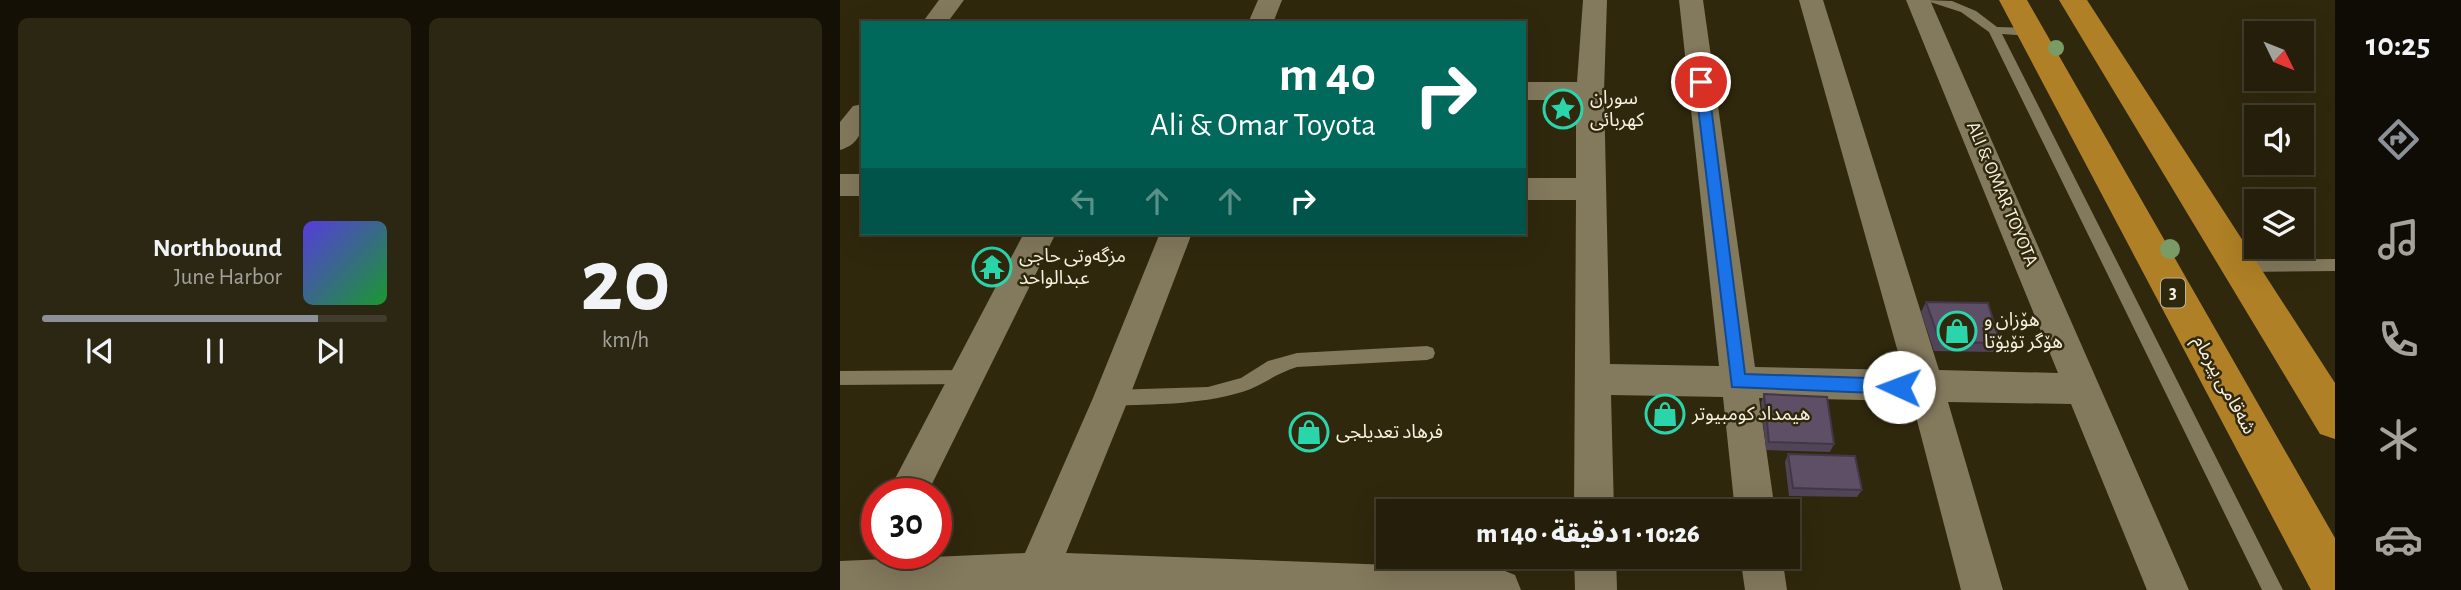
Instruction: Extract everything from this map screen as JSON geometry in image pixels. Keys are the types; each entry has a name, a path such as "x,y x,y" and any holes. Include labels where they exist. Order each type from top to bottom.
{"highway":[{"path":"2074,0 2335,420"},
{"name":"شەقامی پیرمام","path":"2012,14 2335,585"}],"street":[{"path":"936,21 952,0"},
{"path":"1261,21 1270,0"},
{"path":"1594,0 1590,91 1594,499"},
{"path":"1691,0 1753,499"},
{"path":"1811,0 1926,387 1982,590"},
{"name":"ALI & OMAR TOYOTA","path":"1918,0 2168,590"},
{"path":"1526,91 1590,91"},
{"path":"840,140 861,115"},
{"path":"1526,189 1590,189"},
{"path":"914,478 1039,235"},
{"path":"1037,573 1111,398 1175,235"},
{"path":"1592,379 2085,389"},
{"path":"1595,569 1596,590"},
{"path":"1763,569 1766,590"},
{"path":"859,576 1037,573 1500,590"}],"lane":[{"path":"1930,0 1978,15 2012,14 2273,590"},
{"path":"2241,266 2335,265"},
{"path":"1111,398 1208,394 1245,384 1274,366 1297,360 1427,353"},
{"path":"840,378 965,377"}],"building":[{"name":"هۆزان و هۆگر تۆیۆتا","path":"1926,302 1988,303 2000,343 1940,342"},
{"path":"1764,394 1827,397 1834,444 1769,442"},
{"path":"1788,454 1855,456 1862,490 1793,488"}],"place":[{"name":"سوران کهربائی","path":"1563,109"},
{"name":"مزگەوتی حاجی عبدالواحد","path":"992,267"},
{"name":"هۆزان و هۆگر تۆیۆتا","path":"1957,331"},
{"name":"هيمداد كومبيوتر","path":"1665,414"},
{"name":"فرهاد تعدیلجی","path":"1309,432"}],"route":[{"path":"1701,82 1738,382 1899,387"}]}
